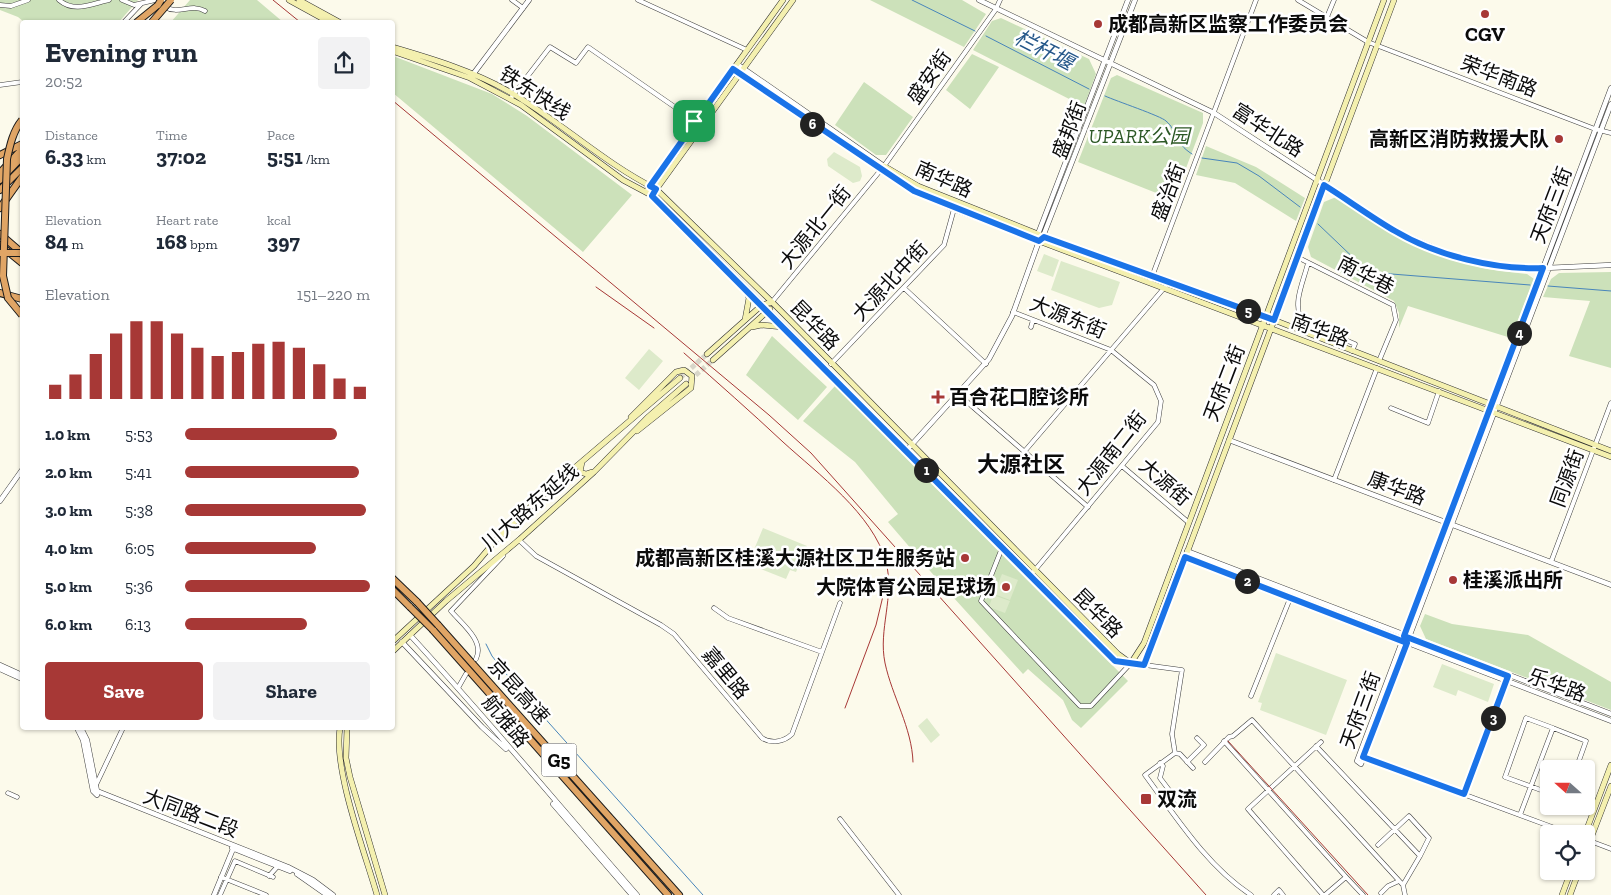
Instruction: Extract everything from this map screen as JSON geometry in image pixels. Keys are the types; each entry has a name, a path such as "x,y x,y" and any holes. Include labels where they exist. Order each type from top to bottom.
{"highway":[{"path":"154,20 171,0"},
{"path":"139,20 160,2"},
{"path":"144,20 160,2"},
{"path":"20,122 10,145 7,159 3,270 8,298 20,313"},
{"path":"0,155 20,145"},
{"path":"0,173 20,151"},
{"path":"0,180 20,159"},
{"path":"0,190 20,170"},
{"path":"0,199 20,178"},
{"path":"0,208 20,179"},
{"path":"0,234 20,251"},
{"path":"0,244 20,261"},
{"path":"0,253 20,253"},
{"path":"0,293 20,298"},
{"name":"京昆高速","path":"395,581 417,602 436,628 668,895"},
{"name":"京昆高速","path":"395,592 436,628 679,895"}],"main road":[{"path":"289,0 325,20"},
{"path":"298,0 335,20"},
{"path":"645,193 694,121 783,0"},
{"path":"652,196 793,0"},
{"name":"天府二街","path":"1131,663 1144,643 1384,0"},
{"name":"天府二街","path":"1144,665 1394,0"},
{"name":"铁东快线","path":"395,48 472,76 511,97 634,178 650,186"},
{"name":"铁东快线","path":"395,52 472,76"},
{"name":"铁东快线","path":"511,97 623,180 645,193"},
{"name":"南华路","path":"882,168 914,191 954,208 1039,241 1274,320 1494,406 1594,447 1611,457"},
{"name":"南华路","path":"882,168 918,186 1151,279 1165,288 1492,412 1611,451"},
{"name":"昆华路","path":"650,186 656,189 772,302 1035,572 1118,654 1131,663"},
{"name":"昆华路","path":"645,193 652,196 769,311 1115,661 1131,663"},
{"path":"745,321 749,298 746,289"},
{"path":"707,354 762,305 772,302"},
{"path":"713,360 769,311 772,302"},
{"path":"751,327 776,325 784,327"},
{"path":"614,434 676,372 684,370 690,373 693,379 691,388 623,442"},
{"name":"川大路东延线","path":"395,639 474,566 496,540 545,493 680,378"},
{"name":"川大路东延线","path":"395,649 482,569 520,539 594,472 646,418 686,384"},
{"path":"582,462 580,472 586,474 594,472"},
{"path":"1131,663 1144,665"},
{"path":"340,730 339,759 377,895"},
{"path":"347,730 346,758 350,777 385,895"},
{"path":"1588,825 1611,765"},
{"path":"1595,828 1611,786"},
{"path":"1562,895 1568,880"},
{"path":"1570,895 1576,880"}],"street":[{"path":"0,5 11,6 28,0"},
{"path":"59,0 70,7 83,7 109,0"},
{"path":"122,0 126,4 134,5 155,0 168,9 198,7 205,11"},
{"path":"512,0 523,8"},
{"path":"472,76 528,0"},
{"path":"638,0 747,50"},
{"name":"富华北路","path":"979,0 1214,113 1397,232 1444,252 1493,266 1522,269 1611,266"},
{"name":"盛安街","path":"882,168 996,9 1000,0"},
{"name":"盛邦街","path":"1038,234 1128,0"},
{"name":"盛邦街","path":"1044,237 1135,0"},
{"name":"盛治街","path":"1151,279 1256,0"},
{"name":"荣华南路","path":"1298,0 1377,46 1598,130 1611,133"},
{"path":"1327,17 1334,0"},
{"path":"126,20 142,2"},
{"path":"511,97 550,47 576,63 588,47 694,121"},
{"path":"735,67 882,168"},
{"path":"0,85 20,82"},
{"name":"天府三街","path":"1363,757 1361,764 1357,761 1492,412 1598,130 1611,88"},
{"name":"天府三街","path":"1598,130 1611,104"},
{"name":"大源北一街","path":"772,302 882,168"},
{"name":"大源北中街","path":"831,364 944,245 954,208"},
{"path":"906,451 986,364 1013,312 1039,241 1038,234"},
{"path":"1039,241 1044,237"},
{"name":"南华巷","path":"1297,257 1393,305 1396,320 1379,361"},
{"path":"1308,262 1297,303 1297,310 1302,321 1355,344 1352,351"},
{"path":"904,288 986,364"},
{"path":"1024,452 1165,288"},
{"name":"大源东街","path":"1013,312 1111,350"},
{"path":"1031,327 1033,320"},
{"name":"大源南二街","path":"1030,576 1158,422 1161,401 1154,385 1111,350"},
{"path":"1334,480 1377,368"},
{"path":"1391,408 1428,422 1439,392"},
{"path":"958,394 1088,507"},
{"name":"同源街","path":"1551,562 1611,403"},
{"name":"康华路","path":"1229,440 1611,585"},
{"name":"大源街","path":"1122,466 1188,522"},
{"path":"0,501 20,473"},
{"path":"476,659 479,651 478,643 451,611 520,539"},
{"name":"嘉里路","path":"520,539 536,556 674,634 766,740 781,741 792,734 840,603"},
{"path":"1002,548 981,601 1080,706 1092,706 1131,663"},
{"name":"乐华路","path":"1186,554 1506,682 1611,720"},
{"path":"1252,696 1291,595"},
{"path":"714,608 728,618 822,652"},
{"name":"航雅路","path":"410,635 637,895"},
{"name":"乐华路","path":"1405,640 1611,714"},
{"name":"航雅路","path":"402,642 512,756 632,895"},
{"path":"0,665 20,674"},
{"path":"1144,665 1182,670 1172,734 1175,753"},
{"path":"0,669 20,678"},
{"path":"458,688 466,674"},
{"path":"1464,794 1508,676"},
{"path":"1540,790 1505,777 1526,718 1586,741 1579,760"},
{"path":"1205,762 1224,741 1252,720 1401,883 1405,895"},
{"path":"1520,815 1553,728"},
{"path":"78,730 83,740 94,789"},
{"path":"82,730 87,740 94,789"},
{"path":"94,789 122,730"},
{"path":"1187,762 1204,745 1197,738"},
{"path":"1224,741 1363,895"},
{"path":"1321,742 1248,809 1324,895 1346,877"},
{"path":"1316,746 1420,856"},
{"path":"1175,753 1180,754 1193,768"},
{"path":"1175,753 1145,775 1185,829 1231,882 1252,895"},
{"path":"1363,757 1547,825"},
{"path":"1160,764 1163,766 1160,778 1182,807"},
{"name":"大同路二段","path":"94,789 102,797 299,875 327,895"},
{"name":"大同路二段","path":"94,789 103,795 288,867 313,880 333,895"},
{"path":"8,793 17,797"},
{"path":"1378,845 1409,816 1428,838 1420,856 1401,883 1388,886 1381,894"},
{"path":"840,819 899,895"},
{"path":"1595,843 1611,849"},
{"path":"214,895 233,849"},
{"path":"253,869 257,858"},
{"path":"220,895 235,861 271,876 278,866"},
{"path":"222,877 266,895"},
{"path":"1274,895 1279,890 1283,895"}],"green space":[{"path":"0,0 138,0 121,20 22,20 0,10"},
{"path":"190,0 257,0 281,20 173,20"},
{"path":"870,0 962,0 986,14 964,47"},
{"path":"1001,18 1089,59 1096,74 1085,104 1081,105 973,50 992,21"},
{"path":"972,54 999,67 970,109 946,90"},
{"path":"395,57 492,94 527,116 632,195 583,252 395,95"},
{"name":"UPARK公园","path":"1117,75 1203,113 1203,123 1174,200 1078,162 1111,78"},
{"path":"864,82 913,117 886,155 876,155 835,125"},
{"path":"1206,146 1256,167 1305,198 1296,221 1235,183 1196,175"},
{"path":"834,152 860,167 862,176 860,181 853,183 828,166 827,159"},
{"path":"1336,197 1417,246 1455,261 1487,269 1527,274 1534,279 1511,338 1408,306 1399,328 1399,313 1394,301 1311,257 1308,247 1324,202"},
{"path":"1044,254 1059,260 1053,277 1037,271"},
{"path":"1061,261 1120,282 1112,305 1099,308 1051,290"},
{"path":"1611,272 1611,368 1569,356 1590,301 1543,297 1551,279 1559,273"},
{"path":"772,336 827,387 798,420 746,375"},
{"path":"649,349 663,361 639,390 625,378"},
{"path":"835,386 1128,681 1081,728 1072,720 1063,700 1028,669 1023,674 888,522 898,514 855,462 803,421"},
{"path":"763,528 807,546 796,572 790,570 786,579 748,564"},
{"name":"大院体育公园足球场","path":"1002,574 1018,580 1010,600 994,594"},
{"path":"993,595 1010,601 1005,613 989,607"},
{"path":"1425,614 1452,624 1528,635 1611,682 1611,710 1426,639 1420,626"},
{"path":"1276,653 1347,680 1326,735 1260,710 1262,703 1258,702"},
{"path":"1442,664 1494,684 1488,702 1458,690 1456,696 1433,687"},
{"path":"927,718 940,735 931,743 918,726"}],"waterway":[{"path":"912,0 975,31"},
{"name":"栏杆堰","path":"986,36 1089,89"},
{"name":"栏杆堰","path":"1105,96 1166,121 1182,145 1192,154"},
{"name":"栏杆堰","path":"1202,158 1237,163 1259,176 1300,207"},
{"name":"栏杆堰","path":"1318,224 1362,266 1379,273 1530,285"},
{"name":"栏杆堰","path":"1548,286 1611,291"},
{"path":"486,644 492,656 515,685 703,895"}],"tunnel":[{"path":"680,378 707,354"},
{"path":"690,380 713,360"}],"railway":[{"path":"273,0 298,20"},
{"path":"395,103 769,415 811,453 1206,895"},
{"path":"596,287 654,328"},
{"path":"684,353 828,481 857,511 879,544 886,562 889,588 883,638 885,663 892,688 906,724 913,762"},
{"path":"845,708 876,625 883,596"},
{"path":"1228,741 1368,895"}],"place":[{"name":"CGV","path":"1485,14"},
{"name":"成都高新区监察工作委员会","path":"1098,24"},
{"name":"高新区消防救援大队","path":"1559,139"},
{"name":"百合花口腔诊所","path":"938,397"},
{"name":"成都高新区桂溪大源社区卫生服务站","path":"965,558"},
{"name":"桂溪派出所","path":"1453,580"},
{"name":"大院体育公园足球场","path":"1006,587"},
{"name":"双流","path":"1146,799"}],"district":[{"name":"大源社区","path":"1021,464"}],"route":[{"path":"733,69 880,170 914,191 1039,241 1044,237 1274,320 1324,185 1397,232 1444,252 1493,266 1522,269 1543,268 1404,636 1508,676 1464,794 1363,757 1407,643 1185,557 1144,665 1115,661 664,205 652,196 656,189 650,186 694,121 733,69"}]}
